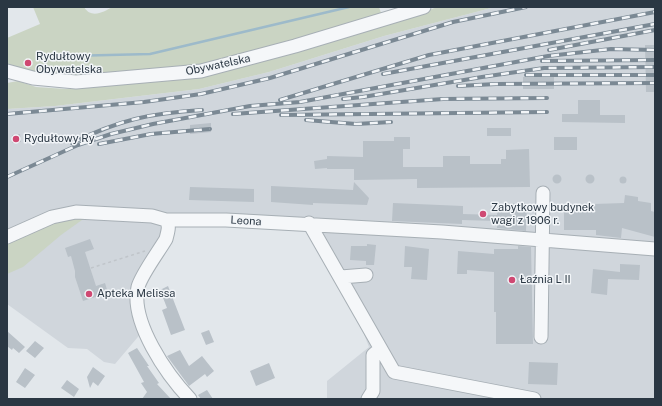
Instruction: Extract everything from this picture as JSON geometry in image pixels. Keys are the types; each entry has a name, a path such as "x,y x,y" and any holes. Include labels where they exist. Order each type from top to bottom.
{"street":[{"name":"Obywatelska","path":"7,71 33,78 76,82 201,71 296,46 381,13 424,7"},
{"path":"541,337 543,193"},
{"name":"Leona","path":"7,237 44,215 76,212 152,216 166,220 221,219 309,223 655,249"},
{"path":"166,220 169,226 168,232 159,251 139,284 138,292 140,312 145,330 163,366 190,399"},
{"path":"309,223 394,372 534,399"},
{"path":"341,277 366,275"},
{"path":"368,399 373,391 373,355 380,349"}],"path":[{"path":"91,268 153,249 159,251"}],"shaded area":[{"path":"495,7 655,7 655,399 327,399 327,381 369,347 342,278 309,223 168,223 139,284 143,331 115,364 104,362 87,349 68,348 7,304 7,109 55,106 199,89 269,72 384,36"}],"green space":[{"path":"33,7 84,7 87,11 94,14 112,7 379,7 383,19 249,59 120,79 7,71 7,38 40,24"},
{"path":"438,7 495,7 384,36 269,72 199,89 55,106 7,109 7,83 18,81 36,87 66,89 159,79 347,35"},
{"path":"89,215 61,235 23,267 7,274 7,241 51,221"}],"building":[{"path":"645,45 655,45 655,92 646,92"},
{"path":"523,77 554,77 554,89 523,89"},
{"path":"578,100 600,100 600,115 625,115 625,123 562,122 562,114 578,114"},
{"path":"211,123 211,132 190,134 190,125"},
{"path":"487,128 511,128 511,136 487,136"},
{"name":"Rydułtowy Ry","path":"20,134 21,142 12,143 12,135"},
{"path":"394,137 410,137 410,149 403,149 403,167 443,167 443,156 470,156 470,164 501,164 501,159 506,159 506,150 529,149 530,187 417,188 417,179 354,180 354,169 315,169 314,161 327,159 327,156 363,157 363,141 394,141"},
{"path":"554,137 577,137 577,150 554,150"},
{"path":"557,174 562,179 557,184 552,179"},
{"path":"590,174 595,179 590,184 585,179"},
{"path":"623,176 626,177 626,183 623,184 620,183 619,180 620,177"},
{"path":"354,182 369,198 367,205 313,203 313,205 271,202 271,186 353,190"},
{"path":"190,187 254,189 254,202 189,200"},
{"path":"625,195 638,197 638,201 651,203 651,211 655,212 655,237 622,228 621,238 596,235 596,230 564,230 564,205 624,203"},
{"path":"393,203 463,206 463,214 497,215 498,204 527,203 526,231 497,228 497,221 462,220 462,224 392,221"},
{"path":"90,239 94,249 85,252 96,286 105,283 108,293 83,301 75,277 71,256 68,257 65,248"},
{"path":"367,244 376,245 374,265 366,265 366,261 350,260 351,246 367,246"},
{"path":"405,246 429,249 427,280 411,279 412,267 404,267"},
{"path":"518,246 531,247 533,344 496,344 494,272 467,270 467,274 457,274 458,251 494,254 494,249 518,249"},
{"path":"620,264 640,265 639,280 608,279 607,295 591,293 593,269 620,272"},
{"path":"168,286 185,330 171,335 162,310 167,308 160,290"},
{"path":"209,330 214,342 206,345 201,333"},
{"path":"7,331 25,347 19,353 13,348 12,350 7,346"},
{"path":"35,341 44,348 35,358 26,351"},
{"path":"137,348 159,383 157,384 171,399 142,399 147,392 141,383 144,382 128,353"},
{"path":"180,350 189,366 202,356 214,371 207,377 205,374 189,386 167,356"},
{"path":"529,362 558,363 557,385 528,384"},
{"path":"269,363 275,378 256,386 250,371"},
{"path":"93,367 105,376 98,386 93,382 90,388 87,377"},
{"path":"25,368 35,375 25,388 16,382"},
{"path":"67,380 79,389 74,397 61,388"},
{"path":"207,390 213,399 201,399 198,395"}],"waterway":[{"path":"68,56 150,54 349,7"}],"railway":[{"path":"7,114 144,102 201,94 270,78 453,22 526,7"},
{"path":"280,100 429,55 655,12"},
{"path":"383,74 655,24"},
{"path":"549,50 655,30"},
{"path":"7,177 78,145 111,134 153,124 250,106 300,102 548,56 611,49 655,50"},
{"path":"542,61 655,60"},
{"path":"343,99 544,68 655,67"},
{"path":"526,75 655,75"},
{"path":"458,86 496,84 655,83"},
{"path":"233,114 443,99 547,98"},
{"path":"72,143 120,123 135,119 166,113 202,110"},
{"path":"281,115 547,112"},
{"path":"306,120 356,124 391,122"},
{"path":"99,144 151,134 210,129"}],"place":[{"name":"Rydułtowy Obywatelska","path":"28,63"},
{"name":"Rydułtowy Ry","path":"16,139"},
{"name":"Zabytkowy budynek wagi z 1906 r.","path":"483,214"},
{"name":"Łaźnia L II","path":"512,280"},
{"name":"Apteka Melissa","path":"89,294"}]}
